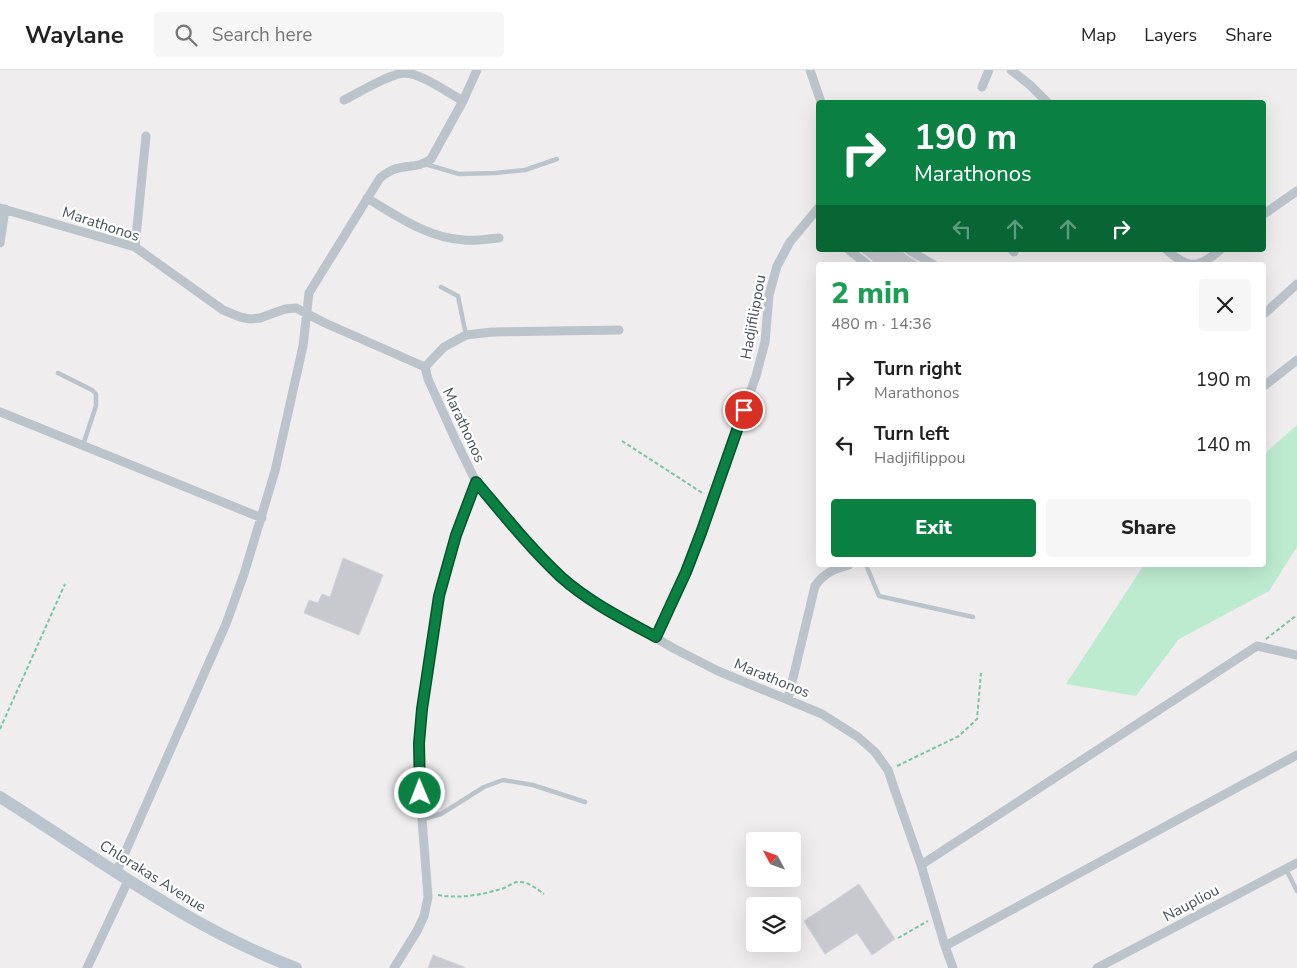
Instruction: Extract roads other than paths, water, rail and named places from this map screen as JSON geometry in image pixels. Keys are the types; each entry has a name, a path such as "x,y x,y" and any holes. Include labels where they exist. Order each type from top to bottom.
{"main road":[{"name":"Chlorakas Avenue","path":"0,797 128,882 205,927 296,968"}],"street":[{"path":"116,874 226,624 244,574 275,471 303,346 309,293 380,178 388,172 425,164 434,154 463,101 477,70"},
{"path":"810,70 820,100"},
{"path":"982,87 989,70"},
{"path":"1011,70 1045,100"},
{"path":"344,100 390,77 404,73 420,77 463,101"},
{"path":"135,247 146,136"},
{"path":"1266,213 1297,191"},
{"path":"367,198 406,221 437,235 464,240 499,238"},
{"path":"0,243 3,208"},
{"name":"Marathonos","path":"3,208 135,247 223,310 240,317 260,318 296,308 425,367 428,379 476,482 513,526 562,578 600,605 692,659 822,714 858,737 875,752 888,770 921,865 953,968"},
{"name":"Hadjifilippou","path":"656,637 686,572 761,359 765,342 769,295 776,266 790,242 816,211"},
{"path":"810,218 816,222"},
{"path":"852,252 864,262"},
{"path":"912,252 929,262"},
{"path":"1170,252 1182,262"},
{"path":"1203,262 1217,252"},
{"path":"1266,312 1297,284"},
{"path":"425,367 444,347 466,335 492,332 618,330"},
{"path":"1266,384 1297,360"},
{"path":"0,412 262,518"},
{"path":"394,968 424,916 428,892 421,820 419,743 426,676 444,575 476,482"},
{"path":"788,699 815,586 828,572 844,567"},
{"path":"921,865 1257,646 1297,655"},
{"path":"945,946 1297,755"},
{"name":"Naupliou","path":"1097,968 1297,863"},
{"path":"87,968 128,882"}],"lane":[{"path":"425,164 459,174 495,173 525,170 557,158"},
{"path":"441,287 458,296 466,335"},
{"path":"58,373 92,390 96,394 96,406 84,446"},
{"path":"867,567 879,596 973,617"},
{"path":"421,820 441,814 484,787 503,780 533,785 586,802"},
{"path":"1286,869 1297,891"}]}
